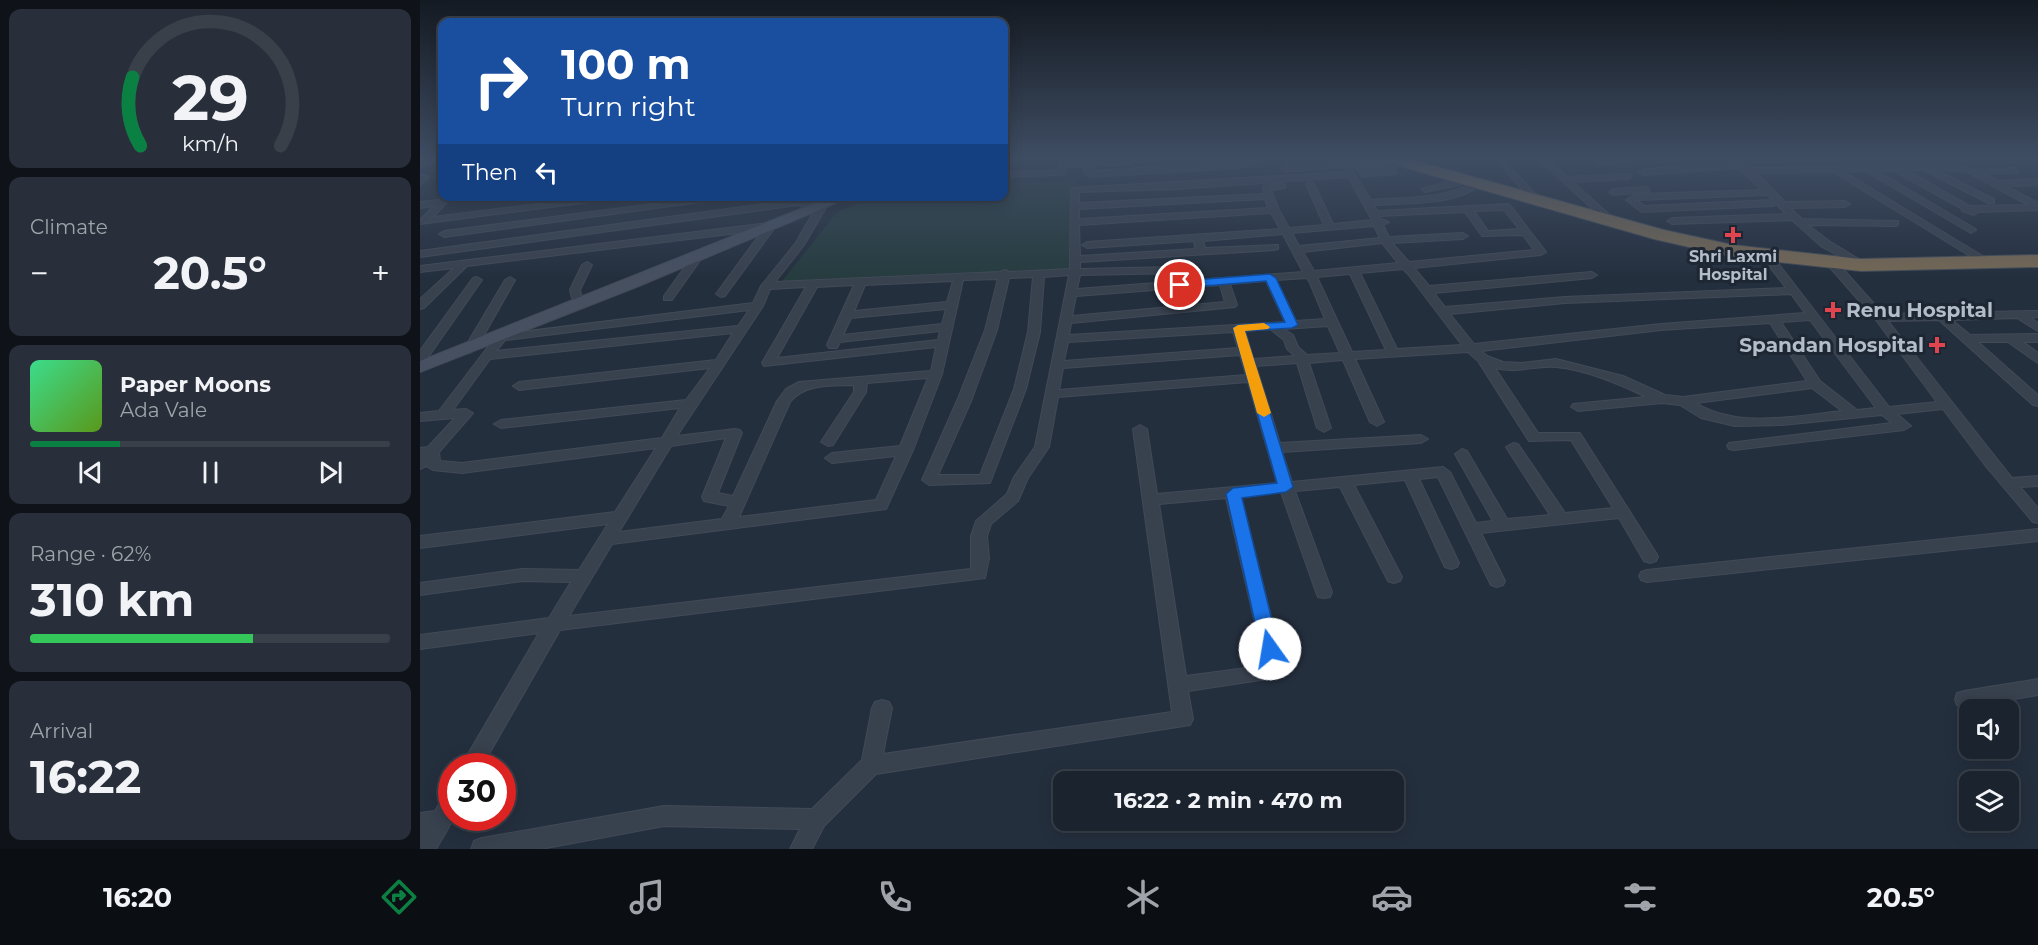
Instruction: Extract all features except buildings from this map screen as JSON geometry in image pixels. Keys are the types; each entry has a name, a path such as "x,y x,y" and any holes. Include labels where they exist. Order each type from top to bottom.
{"highway":[{"path":"1518,199 1661,235 1766,255 1861,265 2038,261"}],"street":[{"path":"420,642 979,574 981,558 979,536 984,520 1012,497 1021,477 1042,447 1075,266 1074,199"},
{"path":"1074,206 1218,199"},
{"path":"1270,199 1274,210 1311,274 1377,422"},
{"path":"1317,199 1330,227"},
{"path":"1365,199 1390,249 1405,264 1471,348 1483,359 1534,438 1575,436 1650,557"},
{"path":"1087,245 1330,227 1370,208 1403,199"},
{"path":"1370,208 1425,199"},
{"path":"1586,199 1611,221"},
{"path":"1633,199 1630,200 1642,209 1772,203"},
{"path":"1777,199 1815,236 1861,265"},
{"path":"1879,199 1985,262"},
{"path":"1918,199 1971,230"},
{"path":"1950,199 1971,210"},
{"path":"1986,199 1991,201"},
{"path":"1071,293 1354,271 1405,264 1541,252 1526,232 1521,200 1467,209 1370,208"},
{"path":"2025,200 2038,208"},
{"path":"2025,200 2038,200"},
{"path":"420,204 438,201"},
{"path":"422,223 444,201"},
{"path":"422,223 594,201"},
{"path":"444,234 701,201"},
{"path":"420,367 501,338 670,262 696,259 835,201"},
{"path":"420,254 800,202 819,208"},
{"path":"1782,205 1845,204"},
{"path":"479,753 690,403 720,363 757,306 766,286 799,245 819,208"},
{"path":"1370,208 1452,218"},
{"path":"1936,209 2038,208"},
{"path":"1467,209 1485,234 1526,232"},
{"path":"1075,226 1274,210"},
{"path":"1672,221 1797,220 1895,223"},
{"path":"1075,226 1158,226"},
{"path":"420,269 774,228"},
{"path":"721,294 774,228"},
{"path":"1298,249 1386,240 1463,236"},
{"path":"1198,238 1200,251"},
{"path":"766,286 1039,273 1075,266 1200,251 1274,247"},
{"path":"1734,446 1904,426 1887,412 1766,255"},
{"path":"668,298 696,259"},
{"path":"1831,262 1880,318 1990,462 2038,518"},
{"path":"420,306 433,291 450,280 464,264"},
{"path":"584,302 576,296 574,290 586,265"},
{"path":"1075,266 1178,270"},
{"path":"1354,271 1393,353"},
{"path":"1005,273 991,330 964,401 929,480 985,480 1020,389 1034,333 1039,273"},
{"path":"1426,290 1592,275"},
{"path":"607,539 882,505 936,374 959,276"},
{"path":"1270,278 1292,325"},
{"path":"420,360 477,280"},
{"path":"470,349 510,280"},
{"path":"828,356 861,281"},
{"path":"1066,320 1231,305 1224,281"},
{"path":"814,283 768,363 943,343"},
{"path":"1443,311 1565,300 1794,291"},
{"path":"846,315 952,304"},
{"path":"443,414 501,338 757,306"},
{"path":"2019,314 2038,328"},
{"path":"1880,318 2038,314"},
{"path":"1058,365 1247,357 1301,359 1348,356 1471,348 1661,327 1813,316"},
{"path":"1941,316 2038,402"},
{"path":"1773,319 1815,384 1856,415"},
{"path":"1062,339 1333,322"},
{"path":"1273,326 1289,338 1293,350 1300,354 1324,428"},
{"path":"836,339 947,327"},
{"path":"1238,328 1286,487 1324,592"},
{"path":"488,356 742,329"},
{"path":"1967,339 2038,338"},
{"path":"2012,339 2038,359"},
{"path":"1483,359 1501,366 1521,367 1556,363 1619,379 1662,399"},
{"path":"519,386 720,363"},
{"path":"728,524 790,392 803,386 936,374"},
{"path":"1052,394 1253,378"},
{"path":"828,442 860,392 861,381"},
{"path":"1578,407 1662,399 1683,401 1815,384"},
{"path":"1683,401 1706,415 1735,422 1856,415 1947,405"},
{"path":"501,424 690,403"},
{"path":"420,417 466,413 426,452 420,464"},
{"path":"871,765 1183,719 1140,429"},
{"path":"426,452 433,465 462,468 735,433 709,497 738,502"},
{"path":"1274,448 1421,439"},
{"path":"1513,447 1561,519"},
{"path":"832,458 906,450"},
{"path":"1462,454 1503,525"},
{"path":"1150,500 1233,494 1443,472 1497,580"},
{"path":"1410,475 1451,563"},
{"path":"2009,483 2038,481"},
{"path":"1344,482 1394,577"},
{"path":"1178,686 1260,674 1270,649 1233,494"},
{"path":"1471,529 1623,512"},
{"path":"420,542 621,517"},
{"path":"1647,576 2038,535"},
{"path":"420,589 522,575 584,576"},
{"path":"1964,699 2038,687"},
{"path":"801,849 816,819 871,765 882,708"},
{"path":"482,849 664,816 816,819"},
{"path":"424,849 430,821"}],"green space":[{"path":"1075,199 1075,272 779,285 837,212 865,201"}],"slow traffic":[{"path":"1264,327 1238,328 1264,413"}],"place":[{"name":"Shri Laxmi Hospital","path":"1733,235"},
{"name":"Renu Hospital","path":"1833,310"},
{"name":"Spandan Hospital","path":"1937,345"}],"route":[{"path":"1180,285 1270,278 1292,325 1238,328 1286,487 1233,494 1270,649"}]}
